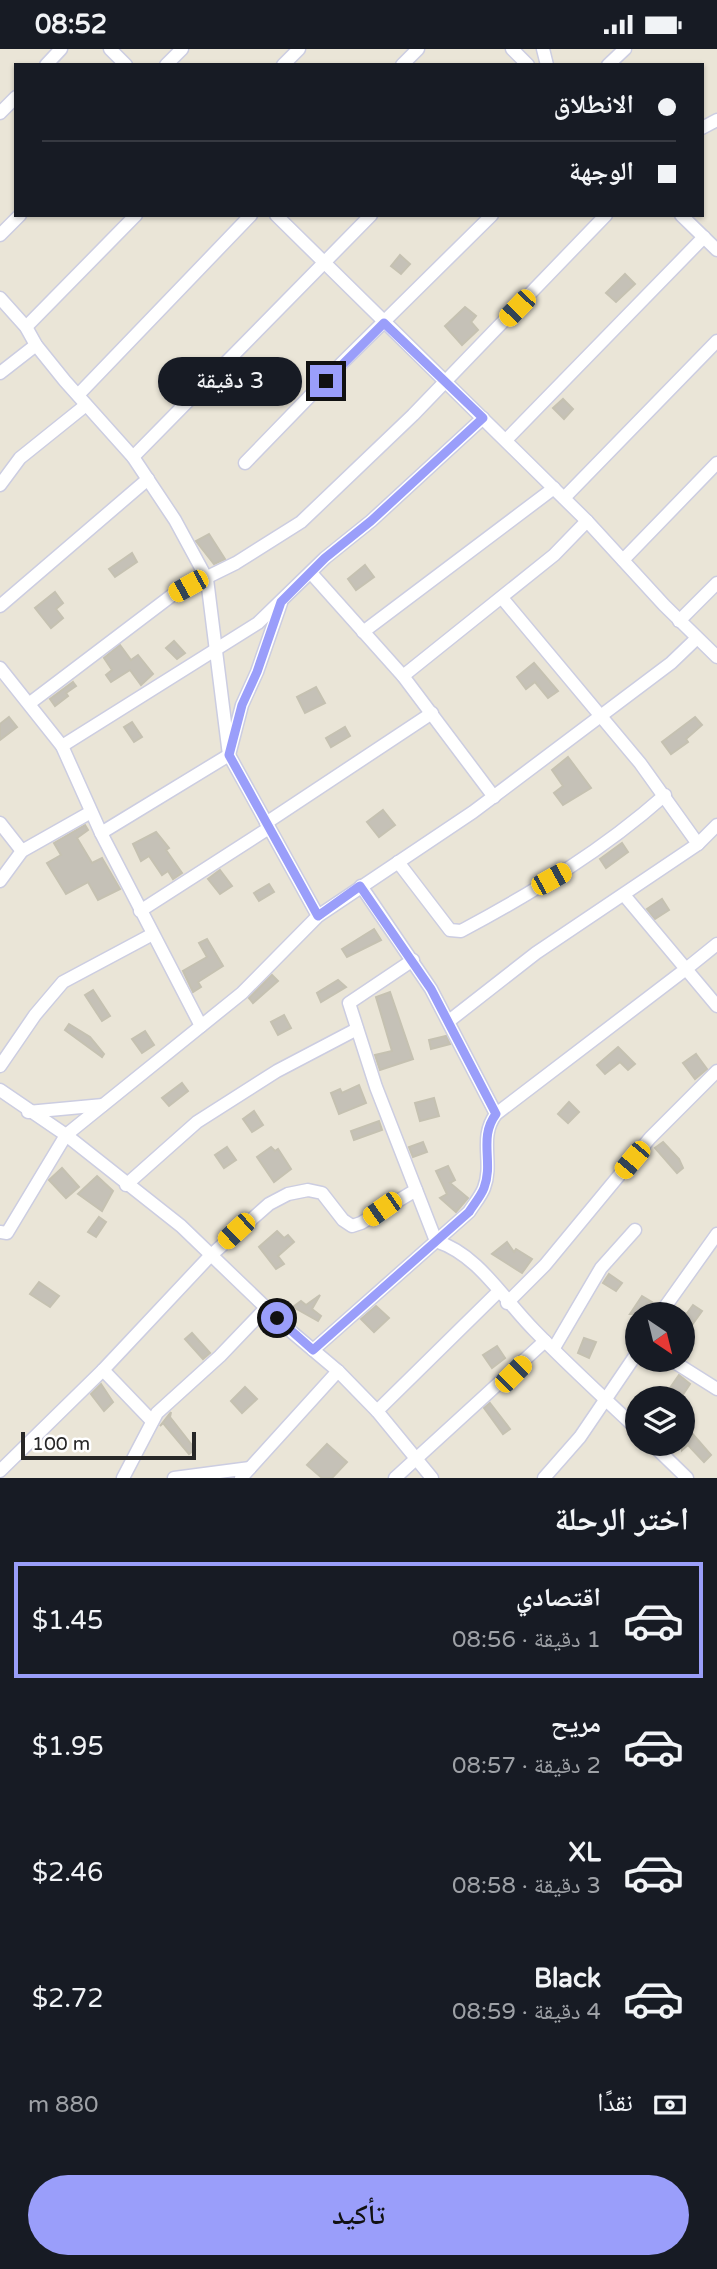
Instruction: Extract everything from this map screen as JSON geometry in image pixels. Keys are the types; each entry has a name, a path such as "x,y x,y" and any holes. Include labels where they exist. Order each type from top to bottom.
{"street":[{"path":"48,63 61,49"},
{"path":"110,49 124,63"},
{"path":"168,63 182,49"},
{"path":"286,63 299,49"},
{"path":"404,63 418,49"},
{"path":"512,49 523,63"},
{"path":"610,63 625,49"},
{"path":"0,113 14,99"},
{"path":"0,235 18,217"},
{"path":"26,327 134,217"},
{"path":"0,485 20,458 82,400 249,217"},
{"path":"278,217 587,521 696,639 717,657"},
{"path":"133,457 370,217"},
{"path":"245,463 490,217"},
{"path":"30,703 175,593 207,579 301,522 446,382 604,217"},
{"path":"683,217 717,250"},
{"path":"506,440 704,237"},
{"path":"0,298 82,400 133,457 207,579 229,755 318,916"},
{"path":"363,632 559,493 717,341"},
{"path":"0,373 36,345"},
{"path":"62,746 258,623 483,418"},
{"path":"623,560 717,463"},
{"path":"0,606 148,479"},
{"path":"402,676 554,555 587,521"},
{"path":"311,573 402,676 494,797"},
{"path":"679,621 717,583"},
{"path":"502,598 665,795 698,844"},
{"path":"101,833 229,755 242,705 257,672 281,602"},
{"path":"2,1236 66,1135 242,993 318,916 494,797 671,663 696,639"},
{"path":"0,668 62,746 151,935 201,1026"},
{"path":"140,911 432,713"},
{"path":"397,862 450,930 461,931 572,868 629,827 665,795"},
{"path":"0,881 22,851 91,812"},
{"path":"0,823 22,851"},
{"path":"449,1021 536,953 698,844 717,825"},
{"path":"360,886 413,960 449,1021 496,1114"},
{"path":"624,895 717,1006"},
{"path":"0,1066 35,1015 63,982 151,935"},
{"path":"313,1350 469,1212 484,1189 487,1171 486,1135 488,1125 496,1114 717,944"},
{"path":"413,960 350,1000 357,1029 436,1241"},
{"path":"126,1185 197,1122 277,1071 357,1029"},
{"path":"507,1303 545,1265 650,1138 717,1071"},
{"path":"0,1090 28,1112 66,1135 181,1226 266,1308 338,1371 377,1411 432,1478"},
{"path":"28,1112 103,1105"},
{"path":"0,1471 103,1370 210,1256 269,1204 288,1194 308,1190 322,1193 343,1220 352,1226 362,1223 416,1190"},
{"path":"395,1478 549,1344 601,1268 635,1230"},
{"path":"669,1302 715,1239"},
{"path":"436,1241 455,1247 468,1256 507,1303 625,1418"},
{"path":"377,1411 498,1292"},
{"path":"122,1478 151,1420 266,1308"},
{"path":"103,1370 151,1420"},
{"path":"174,1478 246,1473 338,1371"},
{"path":"544,1478 607,1401 625,1372"},
{"path":"690,1372 717,1389"},
{"path":"664,1456 687,1478"}],"building":[{"path":"400,255 410,264 401,274 391,266"},
{"path":"625,274 635,284 616,302 606,293"},
{"path":"465,307 476,316 471,322 478,330 462,345 445,326"},
{"path":"563,399 573,409 564,419 553,408"},
{"path":"209,534 225,559 214,564 196,541"},
{"path":"132,553 137,562 115,577 109,569"},
{"path":"365,565 374,577 356,590 348,579"},
{"path":"55,592 63,603 56,609 63,618 51,628 35,608"},
{"path":"174,641 185,653 177,659 166,648"},
{"path":"120,645 131,660 138,655 153,674 141,685 130,670 111,682 106,675 112,670 104,658"},
{"path":"534,663 558,691 548,698 535,682 526,689 517,677"},
{"path":"73,682 76,686 55,706 50,699"},
{"path":"316,687 325,703 305,713 297,697"},
{"path":"9,717 17,727 0,740 0,724"},
{"path":"695,717 702,725 686,739 688,742 671,754 662,742"},
{"path":"132,722 142,737 134,742 124,727"},
{"path":"345,727 350,736 331,747 326,738"},
{"path":"568,757 591,788 563,805 554,793 563,786 552,770"},
{"path":"383,810 395,825 379,837 367,822"},
{"path":"85,825 88,830 77,838 92,863 102,858 120,889 98,900 88,882 66,894 47,863 61,855 54,843"},
{"path":"156,832 169,848 166,850 182,873 173,879 168,871 162,875 149,856 141,861 133,844"},
{"path":"622,843 628,852 606,868 600,859"},
{"path":"220,870 232,886 220,894 208,879"},
{"path":"269,884 274,892 259,901 254,893"},
{"path":"662,899 669,910 655,919 647,909"},
{"path":"374,929 381,940 347,957 342,949"},
{"path":"207,939 223,966 198,982 201,987 193,992 183,971 207,957 199,943"},
{"path":"272,975 278,981 253,1003 249,998"},
{"path":"338,980 346,987 321,1002 317,993"},
{"path":"93,990 110,1016 102,1021 85,995"},
{"path":"390,992 413,1059 380,1070 375,1055 392,1051 376,997"},
{"path":"284,1015 291,1028 278,1035 271,1022"},
{"path":"69,1024 90,1037 104,1054 102,1057 65,1030"},
{"path":"145,1031 154,1045 142,1053 132,1039"},
{"path":"446,1036 450,1044 431,1049 429,1040"},
{"path":"618,1047 635,1064 628,1070 620,1062 605,1074 597,1065"},
{"path":"696,1054 707,1069 695,1079 683,1063"},
{"path":"182,1083 188,1091 169,1106 162,1098"},
{"path":"359,1085 366,1103 339,1114 331,1093 340,1089 342,1093"},
{"path":"434,1098 439,1116 420,1121 415,1103"},
{"path":"569,1102 579,1112 568,1123 558,1114"},
{"path":"254,1111 263,1125 252,1132 243,1119"},
{"path":"379,1121 382,1130 354,1140 351,1131"},
{"path":"423,1142 427,1152 413,1157 409,1147"},
{"path":"663,1142 679,1159 683,1168 677,1173 655,1148"},
{"path":"227,1147 236,1160 224,1168 215,1155"},
{"path":"271,1147 275,1151 278,1149 291,1169 274,1182 257,1157"},
{"path":"448,1166 455,1180 450,1183 468,1198 456,1212 440,1198 447,1194 436,1171"},
{"path":"62,1168 79,1187 66,1198 49,1180"},
{"path":"97,1176 113,1191 102,1211 78,1194"},
{"path":"99,1217 106,1222 96,1237 88,1232"},
{"path":"277,1231 284,1238 288,1235 294,1242 278,1256 284,1264 276,1269 259,1247"},
{"path":"507,1242 514,1252 516,1249 532,1259 522,1273 492,1254"},
{"path":"609,1274 622,1283 616,1291 603,1283"},
{"path":"39,1282 59,1296 50,1307 30,1294"},
{"path":"320,1295 312,1309 321,1316 318,1321 293,1307 301,1301 306,1305"},
{"path":"642,1296 652,1302 638,1302"},
{"path":"376,1306 389,1318 374,1332 361,1319"},
{"path":"695,1306 702,1311 695,1321"},
{"path":"192,1333 210,1353 203,1359 185,1339"},
{"path":"584,1338 596,1342 589,1358 578,1353"},
{"path":"497,1346 505,1358 492,1368 483,1355"},
{"path":"679,1375 690,1384 689,1386 671,1386"},
{"path":"101,1384 113,1402 104,1411 91,1394"},
{"path":"245,1387 257,1399 242,1413 231,1401"},
{"path":"490,1403 510,1429 503,1434 484,1408"},
{"path":"171,1412 170,1417 195,1449 189,1454 163,1423 160,1426"},
{"path":"695,1437 711,1455 704,1462 695,1452"},
{"path":"327,1444 347,1462 332,1478 322,1478 307,1465"}],"route":[{"path":"277,1318 313,1350 372,1295 469,1212 484,1189 487,1171 486,1135 488,1125 496,1114 431,989 360,886 318,916 229,755 234,727 267,646 281,602 325,558 371,521 483,418 384,323 326,381"}]}
